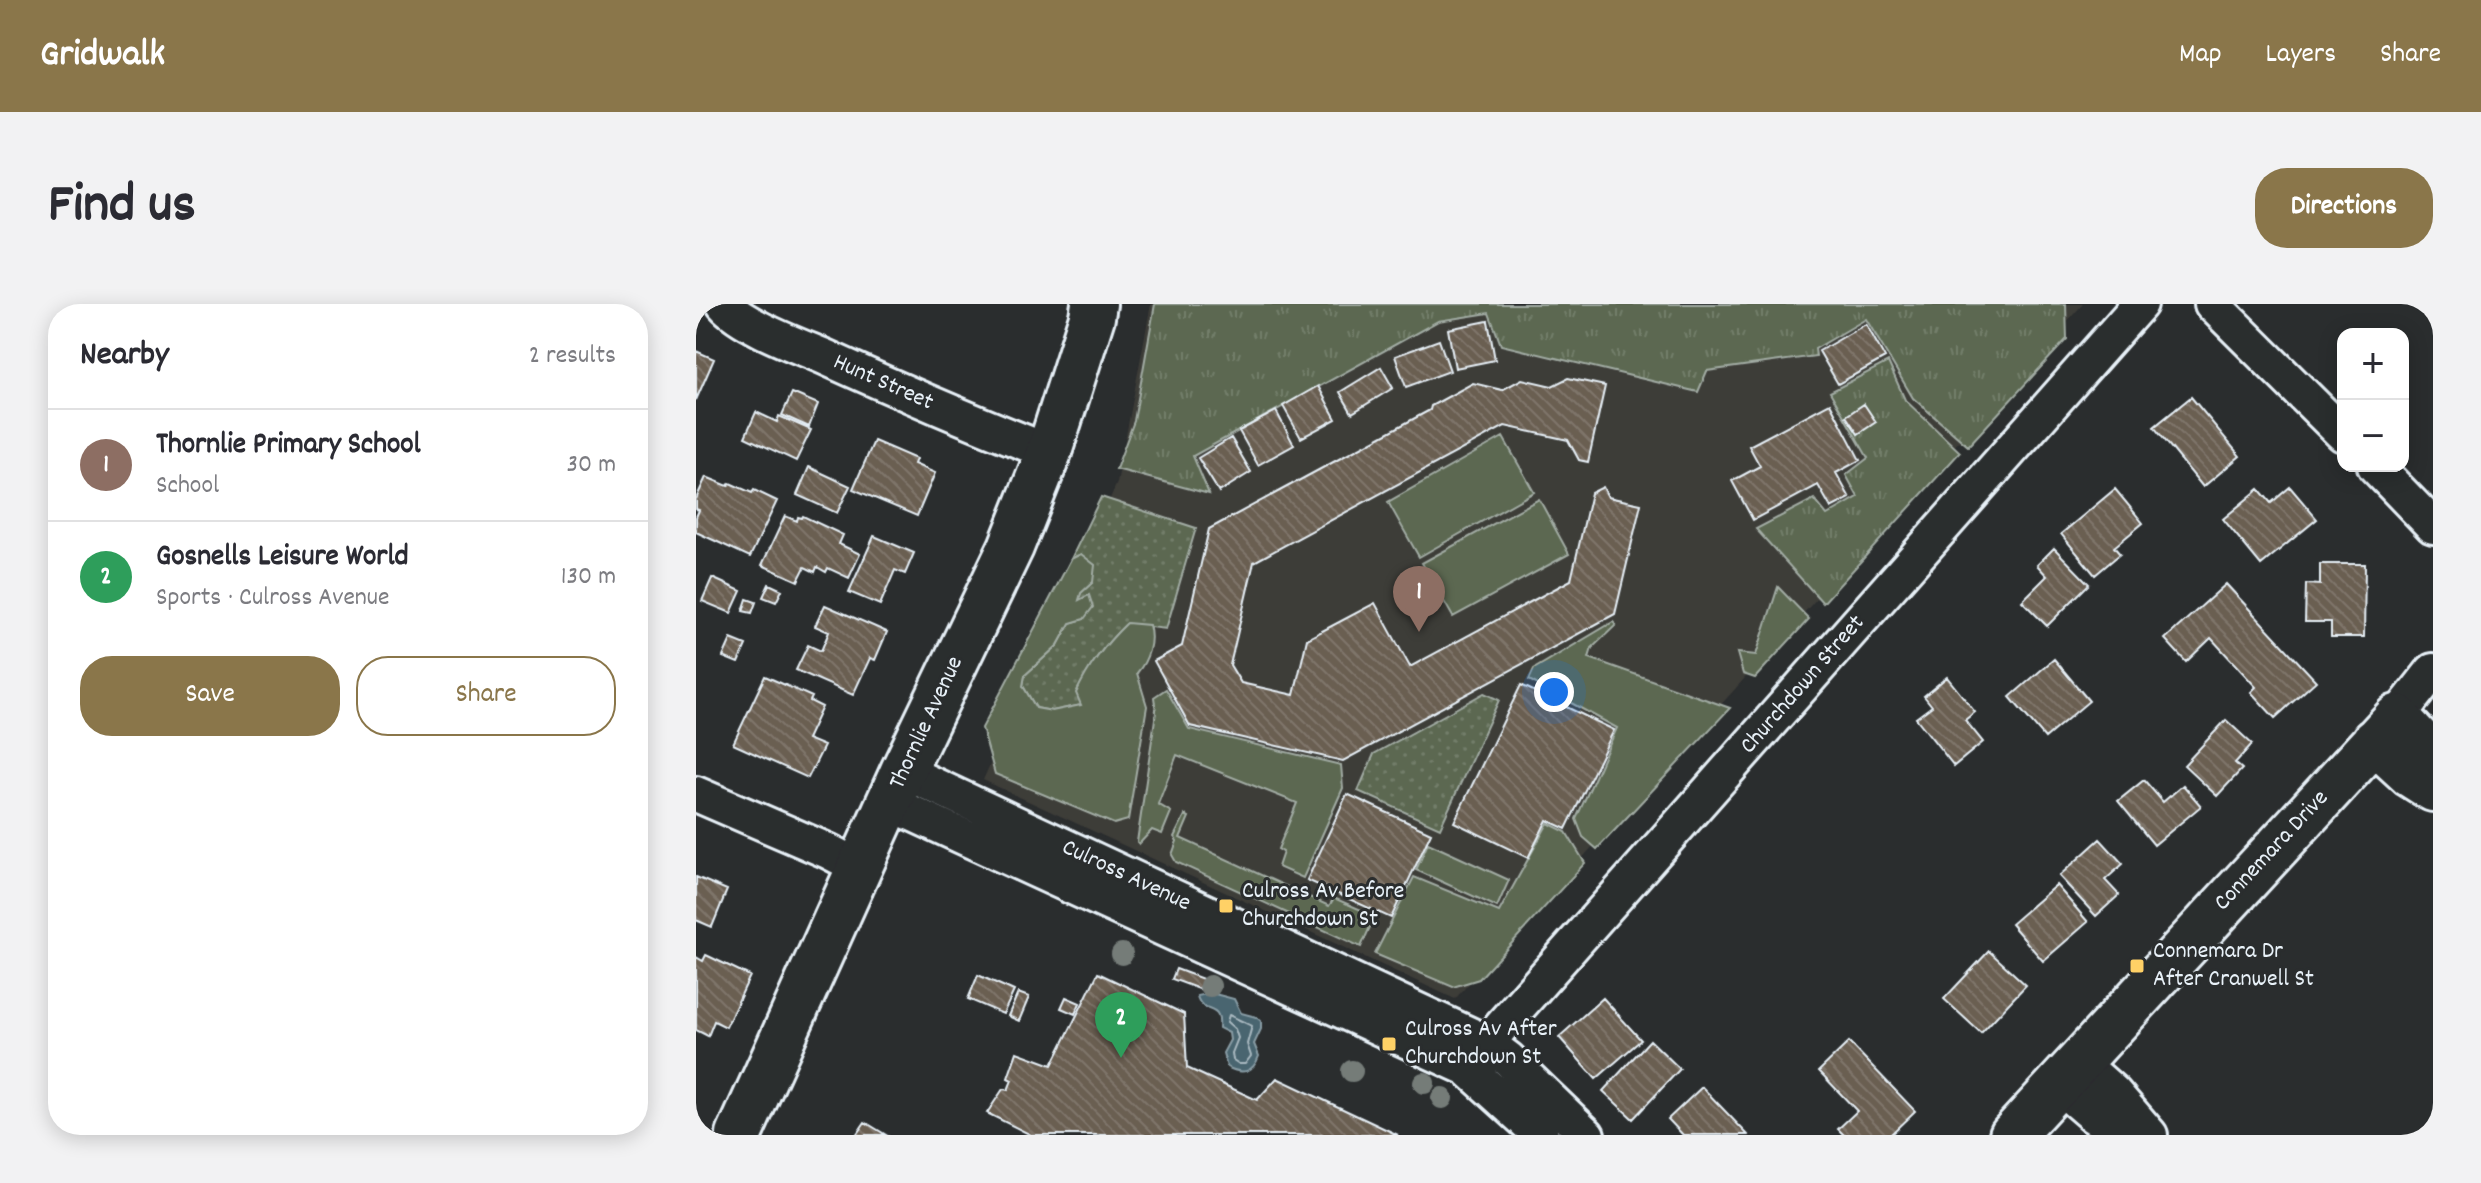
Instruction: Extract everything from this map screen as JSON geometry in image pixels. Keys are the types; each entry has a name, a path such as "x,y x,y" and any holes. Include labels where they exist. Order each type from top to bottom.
{"main road":[{"name":"Thornlie Avenue","path":"739,1135 896,787 1011,547 1049,452 1094,304"},
{"path":"2385,729 2433,755"},
{"path":"2385,729 2411,775 2433,789"},
{"name":"Connemara Drive","path":"2012,1135 2385,729"}],"street":[{"name":"Hunt Street","path":"724,304 731,312 785,340 965,419 1049,452"},
{"name":"Churchdown Street","path":"1477,1055 2140,304"},
{"path":"2212,304 2337,428"},
{"path":"2383,472 2433,526"},
{"path":"2389,472 2433,495"},
{"name":"Connemara Drive","path":"2385,729 2433,671"},
{"name":"Culross Avenue","path":"896,787 1477,1055 1508,1059 1587,1135"},
{"path":"696,794 861,868"},
{"name":"Culross Avenue","path":"1477,1055 1541,1135"},
{"path":"2068,1074 2094,1116 2123,1135"},
{"path":"2068,1074 2114,1093 2150,1135"}],"shaded area":[{"path":"1151,304 2083,304 1455,999 983,780 1117,483"}],"green space":[{"path":"1155,304 2066,304 2067,339 1968,446 1913,398 1866,319 1815,349 1816,356 1707,371 1698,392 1501,345 1489,313 1438,321 1193,456 1209,494 1116,469 1134,421"},
{"path":"1888,362 1905,400 1960,452 1823,603 1756,529 1814,499 1827,515 1858,497 1846,475 1868,458 1830,392"},
{"path":"1503,437 1534,492 1419,557 1388,502"},
{"path":"1101,497 1196,528 1166,629 1126,624 1104,647 1087,673 1077,693 1082,705 1052,711 1036,708 1023,686 1025,675 1058,645 1070,623 1084,619 1078,601 1081,593 1093,582 1081,554 1071,559"},
{"path":"1539,499 1569,554 1453,617 1422,563"},
{"path":"1081,554 1095,565 1093,582 1081,593 1079,600 1089,595 1093,607 1084,619 1070,623 1058,645 1025,675 1023,686 1036,708 1052,711 1081,705 1076,693 1105,647 1127,623 1149,625 1149,650 1137,673 1147,706 1128,820 1114,824 995,774 982,728 1071,559"},
{"path":"1778,587 1809,619 1755,678 1743,674 1737,653 1756,655"},
{"path":"1613,622 1616,625 1592,648 1589,658 1730,708 1597,849 1583,837 1576,819 1617,728 1529,680 1534,669"},
{"path":"1166,689 1189,729 1341,765 1343,788 1303,878 1278,867 1283,852 1278,849 1297,803 1177,755 1158,804 1171,812 1162,834 1152,830 1139,844 1137,842 1156,712 1154,697"},
{"path":"1484,693 1499,700 1440,828 1358,791 1374,754"},
{"path":"1185,815 1189,817 1180,838 1329,906 1334,898 1375,916 1361,947 1176,862 1172,855 1177,841 1174,837"},
{"path":"1548,823 1566,832 1585,863 1479,979 1453,987 1375,954 1414,877 1499,912"},
{"path":"1428,843 1509,880 1497,907 1416,870"}],"water":[{"path":"1211,993 1234,999 1241,1013 1261,1021 1254,1044 1259,1056 1257,1062 1246,1071 1227,1067 1223,1053 1230,1040 1229,1033 1219,1028 1216,1012 1201,1004 1197,996"}],"building":[{"path":"1488,321 1495,360 1455,368 1448,329"},
{"path":"1866,324 1885,358 1838,384 1819,351"},
{"path":"1439,340 1450,371 1406,387 1395,356"},
{"path":"696,351 714,359 696,400"},
{"path":"1381,367 1393,388 1352,413 1340,392"},
{"path":"1568,378 1605,386 1588,462 1579,460 1568,440 1505,426 1254,562 1230,665 1241,683 1294,695 1307,639 1375,603 1410,667 1571,580 1591,493 1603,487 1608,497 1641,504 1615,614 1343,761 1190,726 1154,661 1182,646 1209,529 1430,410 1431,406 1473,383 1502,390 1522,379 1552,386"},
{"path":"1318,386 1336,419 1301,438 1283,406"},
{"path":"792,393 818,404 809,427 782,415"},
{"path":"2191,397 2240,456 2203,487 2154,427"},
{"path":"1830,403 1860,460 1836,473 1850,498 1831,508 1818,485 1753,520 1732,481 1760,466 1749,446"},
{"path":"1864,404 1876,422 1858,434 1846,416"},
{"path":"1276,411 1294,445 1258,465 1239,431"},
{"path":"756,412 777,422 779,416 811,430 796,461 745,437"},
{"path":"1231,438 1251,472 1219,492 1198,458"},
{"path":"874,441 916,459 914,464 935,473 917,516 853,489"},
{"path":"809,467 850,486 837,513 797,495"},
{"path":"706,477 752,493 754,490 777,501 750,557 696,532 699,510 696,509 696,499"},
{"path":"2290,487 2317,519 2261,565 2223,519 2259,489 2271,503"},
{"path":"2115,489 2143,523 2114,547 2120,554 2095,575 2061,534"},
{"path":"785,516 797,521 798,517 803,516 843,535 839,544 860,554 849,578 828,568 826,572 817,567 815,572 805,567 798,581 762,565"},
{"path":"874,536 914,553 905,574 895,570 880,605 849,592"},
{"path":"2054,548 2089,584 2047,626 2022,601 2047,576 2037,565"},
{"path":"2320,564 2365,564 2364,637 2331,637 2331,622 2305,622 2306,584 2320,585"},
{"path":"712,578 741,591 731,613 702,601"},
{"path":"769,584 782,590 776,602 763,597"},
{"path":"2226,584 2316,681 2275,718 2251,692 2256,687 2211,638 2186,662 2165,639"},
{"path":"747,599 756,602 752,613 743,611"},
{"path":"825,605 887,632 875,660 870,658 853,695 796,670 808,645 821,651 829,632 815,626"},
{"path":"731,639 746,645 738,663 723,657"},
{"path":"2054,659 2089,701 2045,738 2010,697"},
{"path":"765,676 812,697 810,701 822,707 807,739 824,746 808,778 733,744"},
{"path":"1947,677 1975,712 1965,720 1983,742 1954,766 1916,718 1932,706 1924,696"},
{"path":"1521,685 1614,730 1566,829 1547,820 1528,858 1454,822"},
{"path":"2226,720 2252,744 2235,763 2242,769 2217,796 2184,765"},
{"path":"2144,780 2163,802 2183,785 2201,806 2154,845 2118,801"},
{"path":"1347,794 1431,833 1391,918 1307,880"},
{"path":"2100,839 2123,864 2105,880 2119,895 2096,916 2059,876"},
{"path":"696,877 727,890 712,927 696,920"},
{"path":"2056,885 2088,922 2043,961 2011,924"},
{"path":"1989,951 2026,985 1981,1033 1944,999"},
{"path":"706,955 750,976 726,1027 714,1021 708,1036 696,1030 696,957 703,961"},
{"path":"1176,969 1203,979 1199,989 1172,979"},
{"path":"1098,973 1184,1014 1187,1068 1257,1100 1277,1078 1398,1135 1031,1135 987,1113 1003,1089 1008,1090 1012,1080 1008,1078 1017,1052 1052,1065"},
{"path":"978,975 1014,991 1003,1014 968,999"},
{"path":"1018,993 1029,997 1019,1021 1008,1016"},
{"path":"1066,997 1080,1003 1075,1014 1061,1008"},
{"path":"1603,998 1641,1040 1596,1079 1559,1037"},
{"path":"1650,1040 1680,1069 1633,1119 1603,1091"},
{"path":"1849,1042 1915,1111 1890,1135 1844,1135 1838,1129 1857,1111 1819,1071"},
{"path":"1702,1087 1748,1135 1683,1135 1668,1119"},
{"path":"865,1122 886,1135 856,1135"}],"place":[{"name":"Thornlie Primary School","path":"1419,632"},
{"name":"Culross Av Before Churchdown St","path":"1226,906"},
{"name":"Connemara Dr After Cranwell St","path":"2137,966"},
{"name":"Culross Av After Churchdown St","path":"1389,1044"},
{"name":"Gosnells Leisure World","path":"1121,1058"}]}
